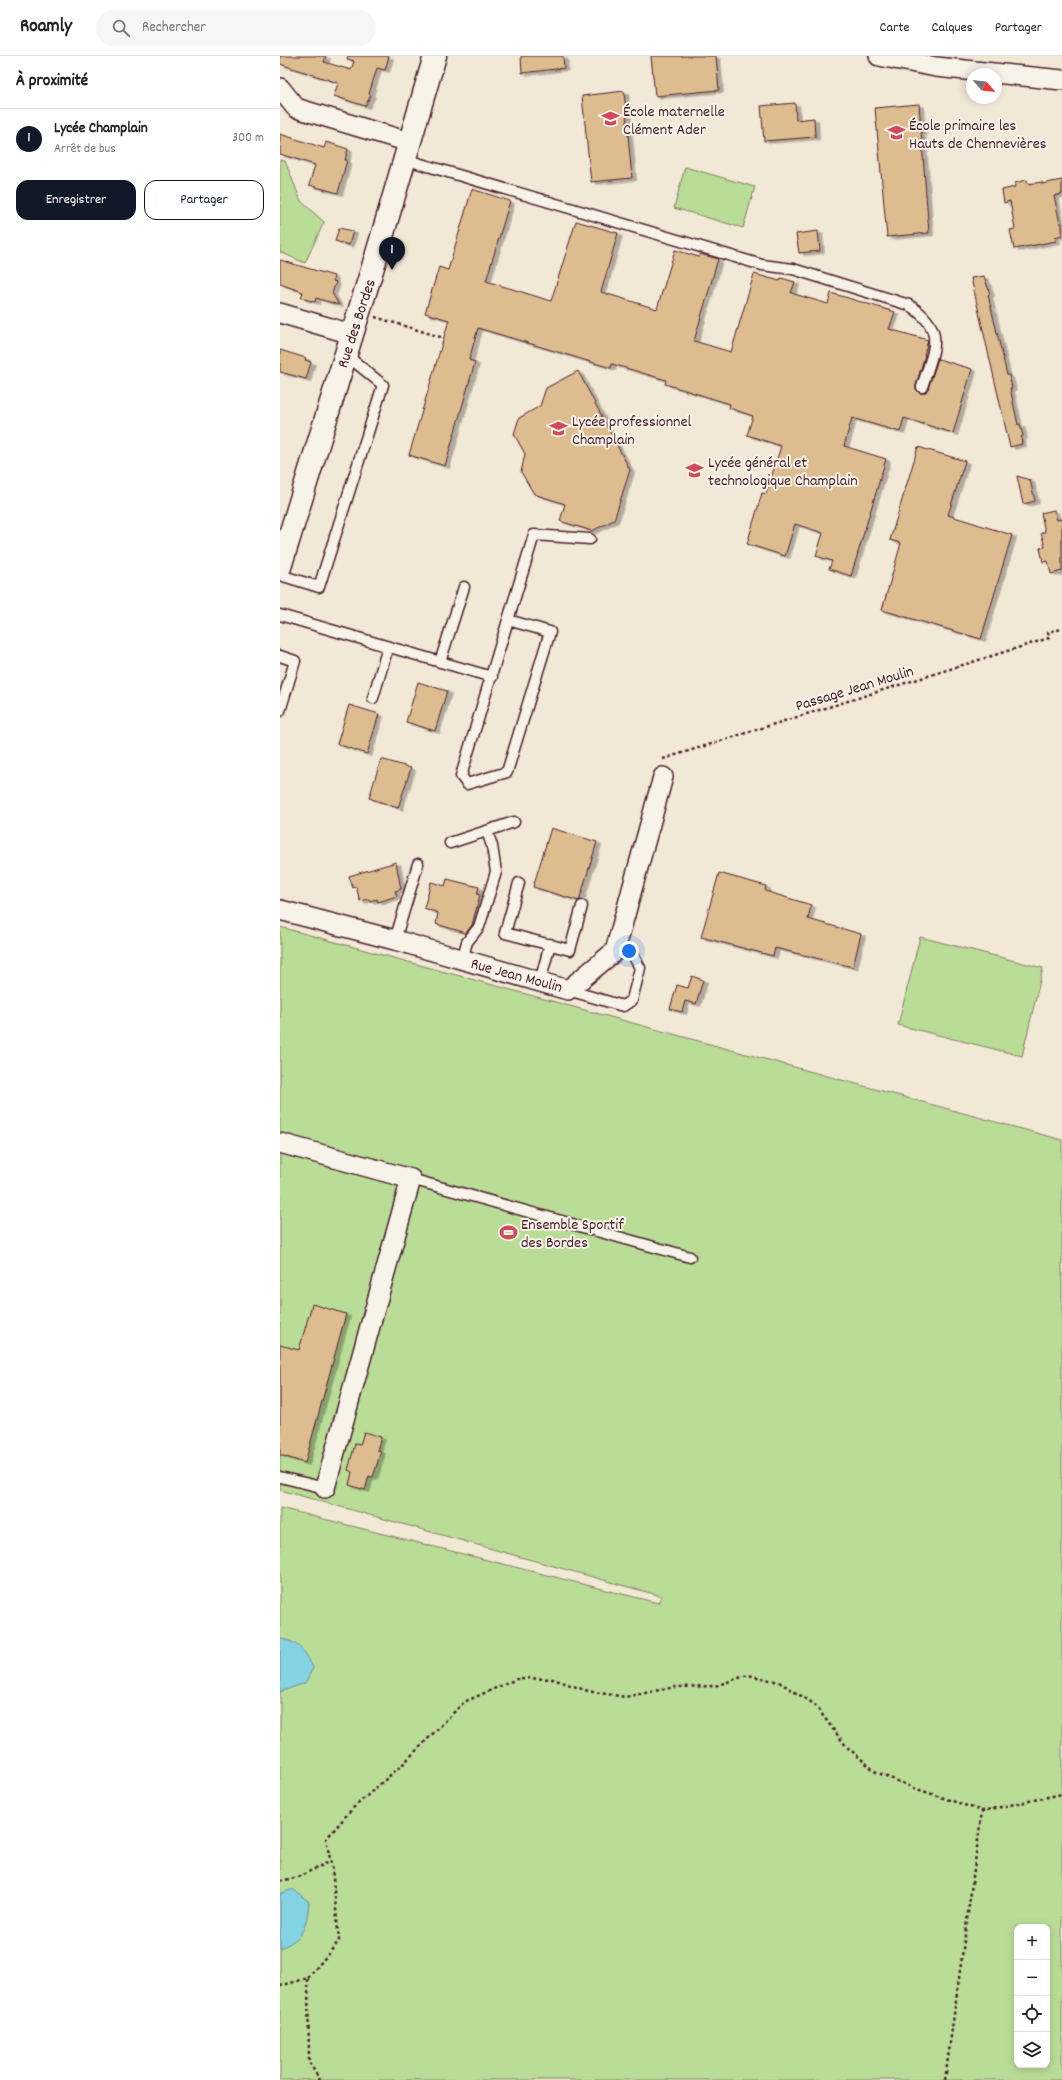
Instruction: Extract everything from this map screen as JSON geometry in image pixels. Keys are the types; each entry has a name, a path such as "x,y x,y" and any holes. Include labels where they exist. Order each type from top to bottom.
{"street":[{"name":"Rue des Bordes","path":"280,567 376,257 435,56"},
{"path":"879,56 936,67 1062,81"},
{"path":"280,88 296,108 407,150"},
{"path":"280,313 348,344"},
{"path":"615,951 663,777"},
{"name":"Rue Jean Moulin","path":"280,910 395,940 568,990 615,951"},
{"path":"280,1143 411,1179 325,1488"}],"lane":[{"path":"407,150 762,265 793,269 909,305 920,312 934,333 935,345 922,387"},
{"path":"280,575 319,587 383,385 348,344"},
{"path":"508,620 550,632 507,772 467,784 461,776 492,677 508,620 534,535 590,539"},
{"path":"440,662 464,586"},
{"path":"280,615 492,677"},
{"path":"372,698 388,647"},
{"path":"280,656 295,661 280,711"},
{"path":"450,843 514,822"},
{"path":"462,960 467,942 479,927 496,872 492,846 487,831"},
{"path":"395,940 418,864"},
{"path":"519,883 505,932 570,950 582,906"},
{"path":"540,982 550,944"},
{"path":"568,990 623,1006 632,1000 640,968 634,955 615,951"},
{"path":"411,1179 690,1257"},
{"path":"280,1476 325,1488"}],"path":[{"path":"373,317 444,338"},
{"name":"Passage Jean Moulin","path":"663,777 663,759 1049,638 1048,632 1062,628"},
{"path":"280,1986 308,1978 340,1940 331,1861 326,1839 353,1808 403,1764 464,1702 519,1678 553,1679 588,1691 625,1697 675,1688 715,1686 748,1675 779,1682 814,1704 846,1746 876,1772 914,1788 982,1811 1062,1794"},
{"path":"945,2080 982,1811"},
{"path":"280,1881 298,1877 331,1861"},
{"path":"308,1978 309,2062 320,2080"}],"green space":[{"path":"280,160 285,161 301,201 324,222 305,263 280,252"},
{"path":"685,167 755,187 743,228 674,208"},
{"path":"280,927 1062,1140 1062,2080 280,2080 280,1508 658,1603 661,1596 280,1490"},
{"path":"920,937 1043,968 1022,1056 898,1025"}],"water":[{"path":"280,1639 291,1642 301,1648 308,1657 313,1668 305,1683 280,1692"},
{"path":"293,1889 309,1902 307,1918 303,1931 299,1936 295,1940 280,1948 280,1894"}],"building":[{"path":"280,56 326,56 324,62 351,70 354,61 347,59 348,56 389,56 385,70 377,68 369,94 371,95 365,106 334,96 338,83 280,64"},
{"path":"521,56 563,56 564,68 522,73"},
{"path":"651,56 716,56 719,90 655,96"},
{"path":"624,91 632,178 591,182 582,96"},
{"path":"795,103 796,120 814,118 815,137 764,141 761,106"},
{"path":"919,104 929,233 887,237 875,108"},
{"path":"280,134 324,148 326,142 348,149 345,160 347,160 338,193 309,185 315,165 280,154"},
{"path":"1027,180 1028,184 1042,182 1042,184 1062,180 1062,194 1054,196 1060,223 1062,223 1062,235 1055,237 1056,241 1014,249 1010,230 1015,229 1010,201 1004,203 1002,190 1015,187 1015,183"},
{"path":"472,189 510,201 486,281 551,301 576,221 618,233 601,292 657,309 675,250 699,257 700,254 718,259 694,341 731,352 754,274 780,281 781,278 795,282 791,293 828,304 831,293 895,312 889,329 928,340 916,385 916,389 920,393 924,393 928,389 938,359 972,369 953,433 904,418 900,432 852,418 844,446 886,459 851,576 829,569 832,561 816,556 823,533 795,524 785,556 747,544 762,493 766,494 781,446 747,435 753,416 729,408 730,404 665,384 666,380 612,364 611,368 478,328 469,360 475,362 445,466 409,455 449,320 425,313 439,267 448,270"},
{"path":"339,228 353,231 349,245 335,241"},
{"path":"818,231 820,251 799,253 796,234"},
{"path":"280,260 334,276 333,281 336,282 332,293 339,305 316,298 315,302 301,298 303,292 280,284"},
{"path":"984,276 990,294 988,295 1007,375 1009,375 1012,388 1010,388 1018,425 1020,424 1023,436 1021,437 1022,444 1010,447 971,278"},
{"path":"280,350 306,358 305,360 311,362 306,379 280,372"},
{"path":"578,371 630,470 614,520 592,531 560,521 565,504 534,494 521,472 525,454 514,434 519,418 540,406 546,388"},
{"path":"918,447 965,461 948,515 1012,535 981,639 882,610 901,543 890,540"},
{"path":"1017,476 1030,480 1035,501 1023,504"},
{"path":"1054,510 1057,520 1062,519 1062,571 1051,574 1048,561 1043,562 1040,548 1045,547 1041,533 1045,532 1041,513"},
{"path":"418,682 447,691 435,731 406,722"},
{"path":"349,705 379,714 367,754 337,744"},
{"path":"381,759 411,768 398,808 369,798"},
{"path":"551,828 597,842 579,901 533,887"},
{"path":"396,862 401,889 395,891 397,896 378,902 377,899 360,901 356,887 353,888 349,876"},
{"path":"719,873 766,886 765,891 811,905 808,919 861,934 853,967 775,948 773,956 701,937"},
{"path":"447,879 479,887 477,894 480,895 472,925 466,933 436,924 438,913 424,908 431,882 445,886"},
{"path":"692,976 703,980 696,1004 685,1001 682,1012 670,1009 677,985 688,988"},
{"path":"312,1304 346,1314 305,1463 280,1455 280,1345 299,1350"},
{"path":"364,1432 381,1437 377,1450 381,1451 373,1477 369,1476 365,1490 349,1485 352,1472 348,1470 355,1444 360,1445"}],"place":[{"name":"École maternelle Clément Ader","path":"610,119"},
{"name":"École primaire les Hauts de Chennevières","path":"896,133"},
{"name":"Lycée Champlain","path":"392,270"},
{"name":"Lycée professionnel Champlain","path":"559,429"},
{"name":"Lycée général et technologique Champlain","path":"695,470"},
{"name":"Ensemble Sportif des Bordes","path":"508,1232"}]}
